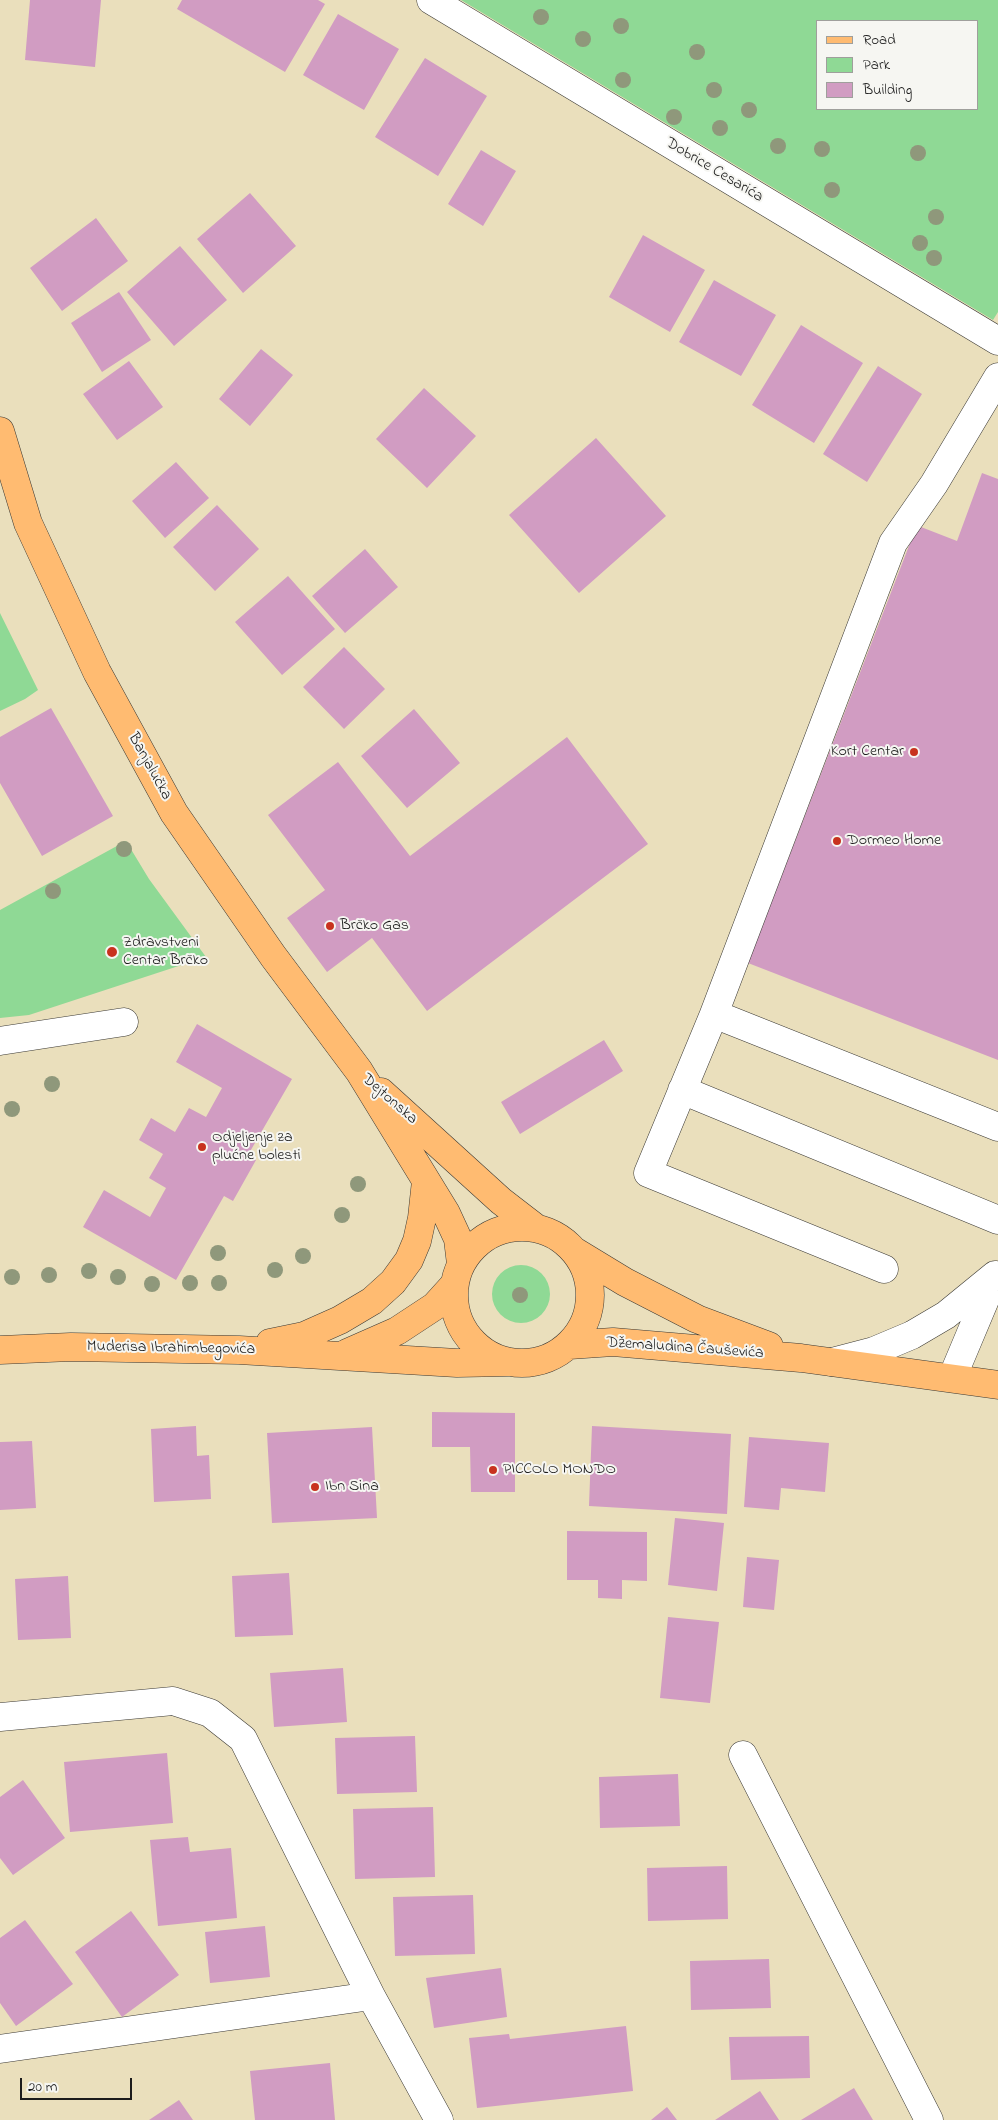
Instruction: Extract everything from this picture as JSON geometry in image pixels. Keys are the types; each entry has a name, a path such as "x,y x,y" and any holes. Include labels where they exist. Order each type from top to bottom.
{"main road":[{"name":"Banjalučka","path":"0,431 28,523 97,672 174,813 273,956 358,1071"},
{"name":"Dejtonska","path":"358,1071 446,1213 458,1239 458,1275"},
{"name":"Dejtonska","path":"358,1071 501,1201 536,1228"},
{"path":"239,1350 304,1336 340,1320 379,1294 393,1282 412,1254 417,1241 426,1182"},
{"path":"514,1227 536,1228 557,1236 574,1250 586,1269 590,1289 589,1310 581,1329 569,1345 552,1356 532,1363 508,1362 492,1356 475,1345 462,1328 455,1308 458,1275 474,1246 492,1234 514,1227"},
{"name":"Džemaludina Čauševića","path":"574,1250 625,1282 697,1319 801,1358"},
{"name":"Muderisa Ibrahimbegovića","path":"343,1356 397,1331 435,1306 458,1275"},
{"name":"Džemaludina Čauševića","path":"569,1345 614,1342 801,1358 998,1385"},
{"name":"Muderisa Ibrahimbegovića","path":"0,1350 71,1347 239,1350 457,1363 508,1362"}],"street":[{"name":"Dobrice Cesarića","path":"431,0 998,341"},
{"path":"884,1269 648,1173 714,1014 894,542 934,484 998,377"},
{"path":"714,1014 998,1127"},
{"path":"0,1041 124,1022"},
{"path":"682,1090 998,1220"},
{"path":"832,1362 874,1351 912,1335 997,1282"},
{"path":"952,1378 997,1282"},
{"path":"0,1718 172,1701 210,1713 243,1739 370,1996 439,2120"},
{"path":"744,1755 930,2120"},
{"path":"0,2049 370,1996"}],"green space":[{"path":"461,0 998,0 998,312 993,320"},
{"path":"0,613 38,690 25,699 0,711"},
{"path":"126,841 149,879 206,957 29,1015 0,1018 0,910"},
{"path":"521,1265 532,1267 545,1278 550,1294 548,1305 537,1318 521,1323 510,1321 497,1310 492,1294 494,1283 505,1270"}],"building":[{"path":"30,0 101,0 95,67 25,60"},
{"path":"182,0 318,0 325,4 285,72 177,9"},
{"path":"338,14 399,49 364,110 303,75"},
{"path":"425,58 487,96 438,176 375,137"},
{"path":"481,150 516,171 483,226 448,204"},
{"path":"250,193 296,246 243,293 197,239"},
{"path":"96,218 128,261 62,311 30,268"},
{"path":"643,235 705,270 670,332 609,297"},
{"path":"180,246 227,300 174,346 127,292"},
{"path":"714,280 776,315 741,376 679,342"},
{"path":"119,292 151,340 102,372 71,323"},
{"path":"801,325 863,363 814,443 752,405"},
{"path":"261,349 293,375 250,426 219,399"},
{"path":"129,361 163,407 117,440 83,394"},
{"path":"878,366 922,394 867,482 823,454"},
{"path":"424,388 476,436 427,488 376,439"},
{"path":"596,438 666,516 579,593 509,515"},
{"path":"176,462 209,498 165,538 132,501"},
{"name":"Kort Centar","path":"982,473 998,479 998,1060 748,963 912,538 921,527 957,541"},
{"path":"217,505 259,549 215,591 173,547"},
{"path":"365,549 398,587 345,633 312,596"},
{"path":"288,576 335,629 282,675 235,622"},
{"path":"344,647 385,689 344,729 303,687"},
{"path":"51,708 113,816 42,856 0,783 0,737"},
{"path":"414,709 460,763 407,808 361,756"},
{"path":"567,737 648,844 427,1011 372,938 327,972 287,918 325,890 268,815 338,762 410,856"},
{"name":"Odjeljenje za plućne bolesti","path":"197,1024 292,1079 248,1155 256,1160 233,1201 224,1196 176,1280 83,1227 104,1190 150,1217 166,1188 149,1178 163,1154 139,1140 151,1118 175,1132 189,1108 206,1117 222,1088 176,1062"},
{"path":"604,1040 623,1071 520,1134 501,1102"},
{"name":"PICCOLO MONDO","path":"432,1412 515,1413 515,1492 471,1492 470,1447 432,1447"},
{"path":"196,1426 197,1456 209,1455 211,1499 154,1502 151,1429"},
{"path":"592,1426 731,1434 727,1514 589,1506"},
{"path":"372,1427 377,1518 272,1523 267,1433"},
{"path":"749,1437 829,1443 825,1492 781,1488 779,1510 744,1507"},
{"path":"32,1441 36,1508 0,1510 0,1442"},
{"path":"675,1518 724,1523 717,1591 668,1585"},
{"path":"567,1531 647,1532 647,1581 622,1580 622,1599 598,1598 598,1580 567,1580"},
{"path":"747,1557 779,1560 774,1610 743,1607"},
{"path":"289,1573 293,1635 235,1637 232,1576"},
{"path":"68,1576 71,1638 18,1640 15,1579"},
{"path":"668,1617 719,1622 710,1703 660,1698"},
{"path":"343,1668 347,1722 274,1727 270,1673"},
{"path":"415,1736 417,1792 337,1794 335,1738"},
{"path":"167,1753 173,1823 70,1832 64,1762"},
{"path":"678,1774 680,1826 600,1828 599,1777"},
{"path":"23,1780 65,1838 13,1875 0,1858 0,1797"},
{"path":"433,1807 435,1877 355,1879 353,1809"},
{"path":"188,1837 190,1852 231,1848 237,1918 158,1926 150,1840"},
{"path":"727,1866 728,1919 648,1921 647,1868"},
{"path":"473,1895 475,1954 395,1956 393,1897"},
{"path":"131,1911 179,1975 122,2017 75,1952"},
{"path":"25,1920 73,1984 16,2026 0,2003 0,1938"},
{"path":"265,1926 270,1977 210,1983 205,1932"},
{"path":"769,1959 771,2008 691,2010 690,1961"},
{"path":"501,1968 507,2017 434,2028 426,1978"},
{"path":"626,2026 633,2091 477,2108 469,2038 509,2034 510,2039"},
{"path":"809,2036 810,2078 731,2080 729,2037"},
{"path":"330,2063 335,2120 255,2120 250,2071"},
{"path":"854,2088 873,2120 801,2120"},
{"path":"760,2091 779,2120 715,2120"},
{"path":"179,2100 193,2120 149,2120"},
{"path":"667,2107 677,2120 651,2120"}],"place":[{"name":"Kort Centar","path":"914,752"},
{"name":"Dormeo Home","path":"837,841"},
{"name":"Brčko Gas","path":"330,926"},
{"name":"Zdravstveni Centar Brčko","path":"112,952"},
{"name":"Odjeljenje za plućne bolesti","path":"202,1147"},
{"name":"PICCOLO MONDO","path":"493,1470"},
{"name":"Ibn Sina","path":"315,1487"}]}
